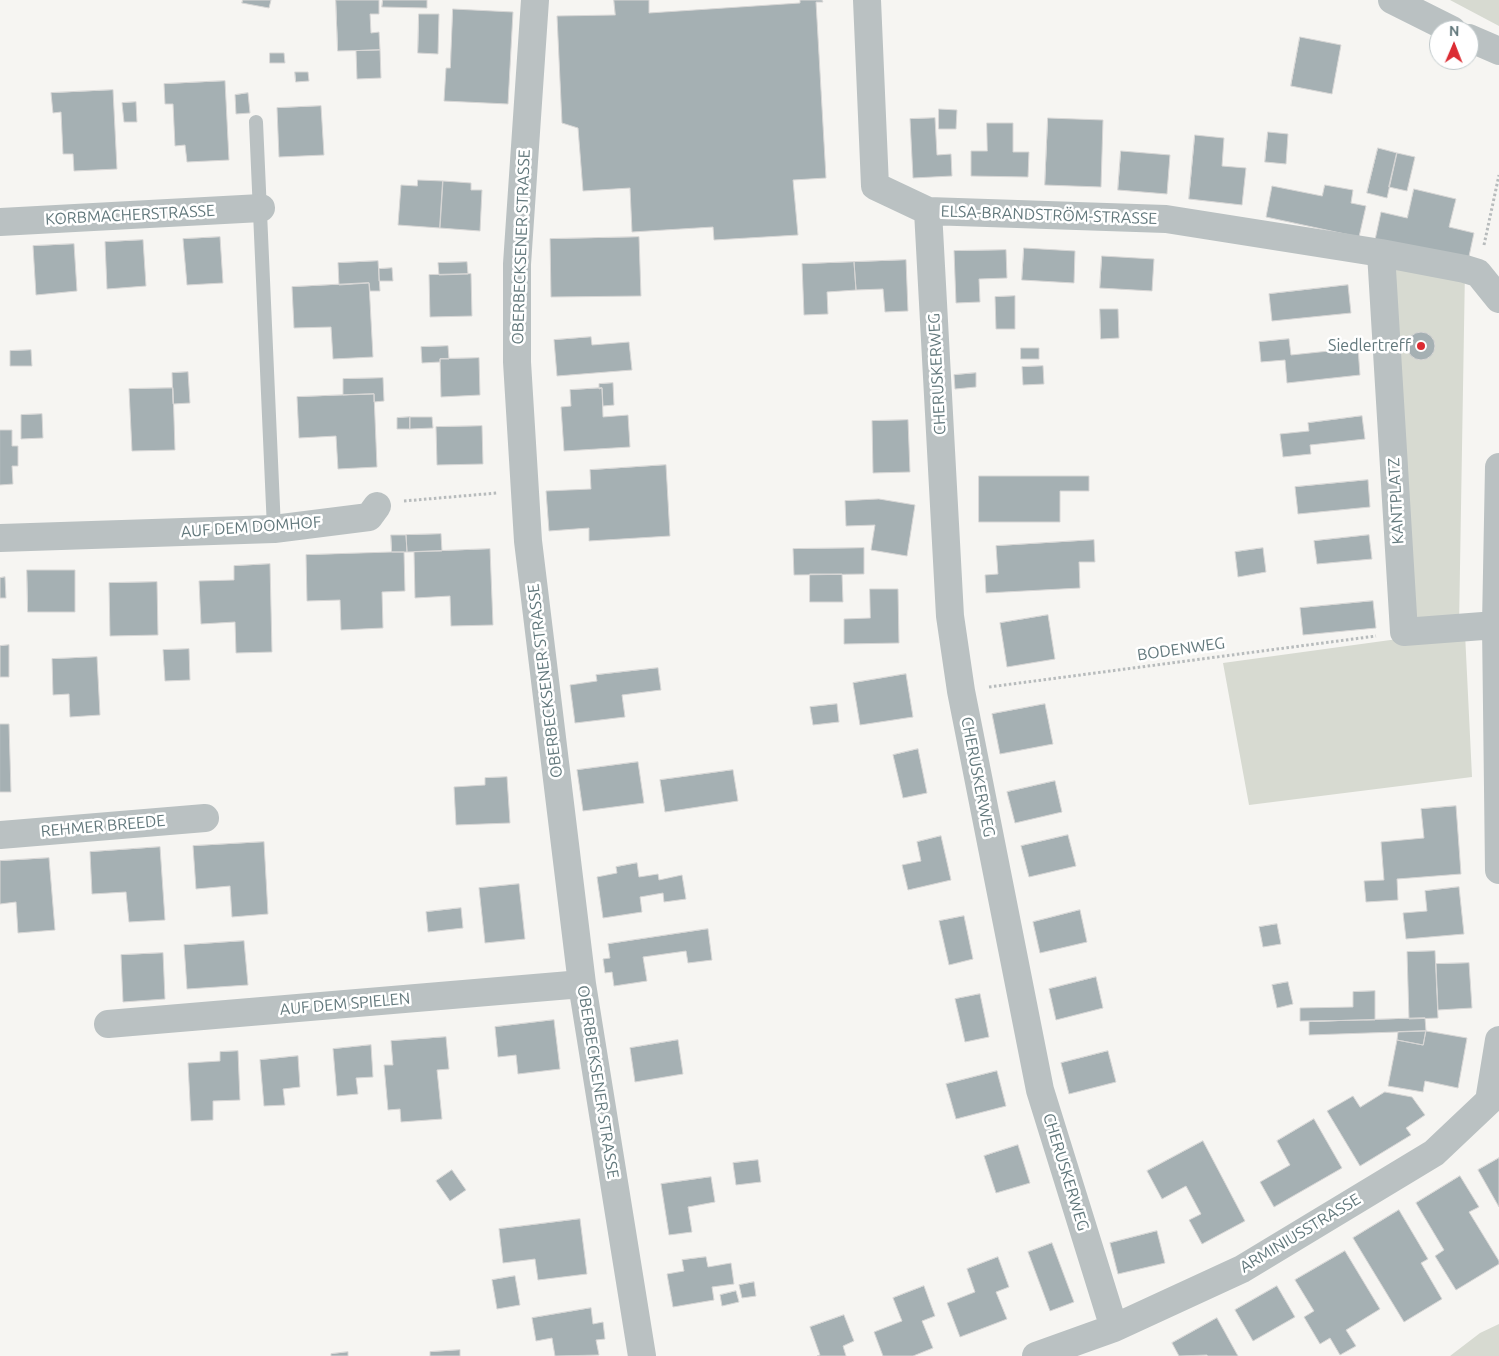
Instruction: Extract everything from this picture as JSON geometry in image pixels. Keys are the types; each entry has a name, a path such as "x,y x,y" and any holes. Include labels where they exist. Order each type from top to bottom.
{"street":[{"name":"OBERBECKSENER STRASSE","path":"535,0 517,264 517,362 528,540 582,984 642,1356"},
{"name":"ELSA-BRANDSTRÖM-STRASSE","path":"867,0 875,186 928,211 1166,219 1381,253"},
{"path":"1392,0 1432,20"},
{"path":"1479,42 1499,51"},
{"name":"KORBMACHERSTRASSE","path":"0,222 261,208"},
{"name":"CHERUSKERWEG","path":"928,211 950,616 961,691 1040,1090 1114,1328"},
{"path":"1381,253 1478,273 1499,299"},
{"name":"KANTPLATZ","path":"1381,253 1404,632"},
{"path":"1499,467 1496,625 1499,870"},
{"name":"AUF DEM DOMHOF","path":"0,538 274,529 369,517 377,506"},
{"path":"1404,632 1496,625"},
{"name":"REHMER BREEDE","path":"0,835 205,818"},
{"name":"AUF DEM SPIELEN","path":"108,1024 582,984"},
{"name":"ARMINIUSSTRASSE","path":"1036,1356 1114,1328 1242,1269 1434,1153 1489,1101 1495,1092 1499,1040"}],"lane":[{"path":"256,122 274,529"}],"path":[{"path":"1478,273 1499,175"},
{"path":"377,506 392,502 525,493"},
{"name":"BODENWEG","path":"961,691 1404,632"}],"shaded area":[{"path":"1450,0 1499,0 1499,26"},
{"path":"1382,254 1465,269 1459,627 1404,632"},
{"path":"1465,633 1472,777 1249,805 1223,663 1405,638"},
{"path":"1499,1324 1499,1356 1450,1356 1480,1333"}],"building":[{"path":"243,0 271,0 269,8 242,3"},
{"path":"336,0 379,0 379,14 370,14 371,33 379,32 380,50 338,51"},
{"path":"383,0 427,0 427,8 382,7"},
{"path":"614,0 649,0 649,13 800,3 800,0 822,0 823,2 816,2 826,178 793,180 798,235 714,240 713,227 632,232 630,188 583,191 578,128 562,123 557,16 615,15"},
{"path":"453,9 513,12 508,104 444,101 446,68 450,68"},
{"path":"419,14 439,14 438,54 418,53"},
{"path":"1300,37 1341,45 1332,94 1291,86"},
{"path":"380,50 381,78 357,79 356,51"},
{"path":"270,53 284,53 285,63 270,63"},
{"path":"295,72 308,72 309,81 296,82"},
{"path":"225,81 229,160 187,162 185,145 175,146 173,104 165,104 164,84"},
{"path":"113,90 117,169 74,171 73,154 63,154 61,112 53,113 51,93"},
{"path":"248,93 250,113 236,114 235,95"},
{"path":"136,102 137,122 124,122 122,103"},
{"path":"321,106 324,155 279,157 277,108"},
{"path":"939,109 957,110 956,129 939,129"},
{"path":"935,118 937,155 951,154 952,176 913,178 910,119"},
{"path":"1048,118 1103,120 1101,187 1045,185"},
{"path":"987,123 1013,123 1013,152 1029,152 1028,177 971,176 971,151 987,151"},
{"path":"1268,132 1288,134 1286,164 1265,162"},
{"path":"1195,135 1224,138 1222,166 1246,168 1242,205 1189,199"},
{"path":"1378,148 1397,153 1387,198 1367,193"},
{"path":"1121,151 1170,155 1167,194 1118,190"},
{"path":"1397,153 1415,157 1407,191 1389,187"},
{"path":"418,180 443,181 440,228 398,225 401,185 417,186"},
{"path":"443,181 471,183 471,190 482,190 480,231 440,228"},
{"path":"1325,185 1353,190 1351,203 1366,206 1359,237 1266,217 1272,186 1322,196"},
{"path":"1414,189 1456,199 1449,227 1474,233 1468,261 1375,240 1381,212 1407,218"},
{"path":"220,237 223,283 187,285 183,239"},
{"path":"639,237 641,296 551,297 550,239"},
{"path":"143,240 146,286 107,289 105,242"},
{"path":"74,244 77,291 36,295 33,246"},
{"path":"1024,248 1075,251 1074,283 1022,280"},
{"path":"1006,250 1007,278 979,279 980,302 956,303 954,251"},
{"path":"1102,256 1154,259 1152,291 1100,288"},
{"path":"906,260 908,311 885,312 883,289 856,290 854,262"},
{"path":"378,261 380,291 370,291 369,283 339,285 338,263"},
{"path":"467,262 468,274 439,275 438,263"},
{"path":"854,262 856,290 827,292 828,314 804,315 802,264"},
{"path":"392,268 393,281 379,281 379,269"},
{"path":"471,274 472,316 430,317 429,275"},
{"path":"369,283 373,357 333,359 331,327 294,328 292,287"},
{"path":"1348,285 1351,313 1272,321 1269,294"},
{"path":"1015,296 1015,329 996,329 995,297"},
{"path":"1100,309 1118,309 1119,338 1101,339"},
{"name":"Siedlertreff","path":"1421,332 1431,336 1435,346 1431,356 1421,360 1411,356 1407,346 1411,336"},
{"path":"591,337 592,345 629,342 632,370 557,376 554,340"},
{"path":"1289,339 1291,355 1358,348 1360,375 1287,383 1285,360 1261,362 1259,342"},
{"path":"448,346 449,359 440,359 440,362 422,363 421,347"},
{"path":"1021,348 1039,348 1039,359 1021,359"},
{"path":"31,350 32,366 10,366 10,351"},
{"path":"479,358 480,395 441,397 440,359"},
{"path":"1043,366 1044,384 1023,385 1022,367"},
{"path":"188,372 190,403 173,404 172,373"},
{"path":"976,373 976,387 955,389 954,375"},
{"path":"383,378 384,401 374,402 374,394 343,395 343,379"},
{"path":"613,383 614,405 603,406 602,388 599,389 599,384"},
{"path":"173,388 175,450 132,451 129,389"},
{"path":"602,388 603,417 628,415 630,447 564,451 561,407 571,406 570,390"},
{"path":"374,394 377,467 338,469 336,436 299,438 297,397"},
{"path":"42,414 43,438 21,439 21,415"},
{"path":"1362,416 1365,439 1310,445 1311,454 1283,457 1280,434 1309,431 1308,423"},
{"path":"410,417 410,429 397,429 397,418"},
{"path":"410,417 432,417 433,428 410,429"},
{"path":"908,420 910,472 873,473 872,421"},
{"path":"482,426 483,464 437,465 436,427"},
{"path":"0,430 12,430 12,446 18,446 18,466 12,466 13,484 0,485"},
{"path":"666,465 670,536 589,541 589,528 549,531 546,491 591,489 590,470"},
{"path":"979,476 1089,476 1089,491 1060,491 1060,522 979,522"},
{"path":"1368,480 1370,507 1298,514 1295,487"},
{"path":"879,499 915,505 907,556 871,550 875,525 846,526 845,501"},
{"path":"441,534 442,551 407,552 406,535"},
{"path":"391,535 406,535 407,552 392,552"},
{"path":"1369,535 1372,559 1317,564 1314,541"},
{"path":"1094,540 1095,562 1079,562 1080,588 986,593 985,575 998,574 996,546"},
{"path":"864,548 864,574 794,575 793,549"},
{"path":"1263,548 1266,572 1238,577 1235,552"},
{"path":"490,549 493,625 451,626 450,596 415,598 414,552"},
{"path":"404,552 405,591 382,592 383,628 341,630 340,600 307,601 306,555"},
{"path":"270,564 272,652 236,653 235,622 201,624 199,581 234,580 234,566"},
{"path":"27,570 75,570 75,612 28,612"},
{"path":"810,574 842,574 843,602 810,602"},
{"path":"5,577 6,598 0,598 0,578"},
{"path":"157,582 158,635 110,636 109,583"},
{"path":"870,589 898,589 899,643 844,644 844,619 870,618"},
{"path":"1373,601 1376,628 1303,635 1300,608"},
{"path":"1048,615 1055,659 1007,667 1000,623"},
{"path":"9,645 9,677 0,677 0,646"},
{"path":"189,649 190,680 165,681 163,650"},
{"path":"97,657 100,715 70,717 69,694 53,695 52,659"},
{"path":"658,668 661,690 622,695 625,717 575,723 570,685 597,681 596,675"},
{"path":"906,674 913,717 860,725 853,683"},
{"path":"837,704 839,722 813,725 810,707"},
{"path":"1045,704 1053,744 1000,754 992,714"},
{"path":"0,724 9,724 11,792 0,792"},
{"path":"918,749 927,793 903,798 893,755"},
{"path":"638,762 644,803 583,811 577,770"},
{"path":"733,770 738,801 665,812 660,780"},
{"path":"507,777 510,823 456,825 454,787 485,785 485,778"},
{"path":"1055,781 1062,812 1015,823 1007,792"},
{"path":"1456,806 1461,874 1397,879 1398,900 1366,902 1364,881 1384,880 1381,842 1424,838 1421,809"},
{"path":"1068,835 1076,866 1029,877 1021,846"},
{"path":"941,836 951,880 908,890 902,865 921,861 917,842"},
{"path":"264,842 268,914 232,917 230,886 196,889 193,846"},
{"path":"160,847 165,920 129,922 126,892 92,894 90,852"},
{"path":"49,858 55,930 18,933 16,902 0,904 0,861"},
{"path":"637,863 639,877 658,874 659,880 682,875 686,899 664,902 663,893 640,897 642,912 603,918 597,877 617,873 616,867"},
{"path":"519,884 525,939 485,943 479,888"},
{"path":"1459,887 1464,934 1406,939 1403,913 1427,911 1425,891"},
{"path":"461,908 463,928 428,932 426,912"},
{"path":"1080,910 1087,942 1040,953 1033,922"},
{"path":"964,916 973,959 949,965 939,921"},
{"path":"1277,924 1281,944 1263,947 1259,927"},
{"path":"708,929 712,960 688,963 686,951 643,957 647,981 614,986 612,972 605,973 603,959 610,958 608,944"},
{"path":"244,941 248,985 187,989 184,945"},
{"path":"1435,951 1438,1018 1409,1019 1407,952"},
{"path":"163,953 165,999 123,1002 121,955"},
{"path":"1469,963 1472,1008 1438,1010 1436,964"},
{"path":"1096,977 1103,1008 1056,1020 1049,989"},
{"path":"1288,982 1293,1004 1277,1008 1272,985"},
{"path":"1375,991 1375,1020 1300,1021 1300,1008 1353,1007 1353,992"},
{"path":"980,994 989,1037 965,1042 955,999"},
{"path":"1425,1018 1426,1031 1309,1035 1309,1022"},
{"path":"554,1020 560,1069 518,1074 516,1055 498,1057 495,1027"},
{"path":"1426,1031 1467,1038 1458,1088 1425,1081 1423,1092 1388,1086 1397,1040 1423,1045"},
{"path":"1426,1031 1423,1045 1397,1040 1398,1032"},
{"path":"446,1037 449,1069 437,1070 442,1119 401,1122 400,1109 388,1110 384,1065 393,1065 391,1041"},
{"path":"678,1040 683,1074 635,1082 630,1048"},
{"path":"371,1045 373,1077 356,1078 358,1094 337,1096 333,1049"},
{"path":"238,1051 240,1100 213,1101 213,1120 191,1121 188,1063 220,1061 220,1052"},
{"path":"1108,1051 1116,1082 1069,1094 1061,1063"},
{"path":"298,1056 300,1087 283,1089 285,1105 264,1106 260,1060"},
{"path":"997,1071 1006,1106 956,1119 946,1084"},
{"path":"1385,1092 1412,1097 1425,1115 1406,1128 1411,1135 1360,1166 1327,1111 1353,1096 1360,1107"},
{"path":"1314,1119 1342,1168 1274,1207 1260,1182 1290,1165 1277,1141"},
{"path":"1203,1141 1245,1221 1202,1244 1189,1220 1201,1214 1186,1186 1162,1199 1147,1171"},
{"path":"1018,1145 1030,1183 996,1193 984,1156"},
{"path":"1499,1158 1499,1207 1478,1170"},
{"path":"758,1160 761,1182 736,1185 733,1163"},
{"path":"452,1170 466,1190 450,1201 436,1181"},
{"path":"1460,1176 1479,1207 1469,1212 1499,1264 1456,1290 1435,1256 1444,1250 1416,1203"},
{"path":"711,1177 715,1202 688,1207 692,1232 669,1235 661,1184"},
{"path":"1399,1210 1428,1259 1421,1263 1442,1299 1404,1322 1353,1238"},
{"path":"580,1219 587,1274 538,1280 535,1259 503,1263 499,1229"},
{"path":"1157,1231 1165,1263 1118,1274 1110,1243"},
{"path":"1052,1243 1074,1302 1050,1311 1028,1252"},
{"path":"1345,1251 1380,1309 1346,1330 1356,1346 1340,1355 1330,1338 1320,1344 1304,1317 1314,1311 1295,1280"},
{"path":"706,1257 708,1267 731,1263 734,1284 712,1287 714,1300 673,1307 667,1274 684,1271 682,1260"},
{"path":"998,1257 1009,1287 996,1292 1007,1319 960,1337 947,1303 975,1292 967,1269"},
{"path":"515,1276 520,1305 497,1309 492,1280"},
{"path":"754,1282 756,1296 742,1298 739,1285"},
{"path":"924,1286 935,1316 922,1321 933,1348 913,1356 883,1356 874,1332 902,1321 893,1298"},
{"path":"1277,1286 1295,1317 1253,1341 1235,1310"},
{"path":"736,1291 739,1302 722,1306 720,1295"},
{"path":"591,1308 593,1324 603,1322 605,1339 596,1340 599,1355 555,1356 552,1338 536,1341 532,1318"},
{"path":"844,1315 854,1341 843,1346 846,1356 817,1356 820,1355 810,1327"},
{"path":"1217,1318 1238,1356 1179,1356 1172,1343"},
{"path":"460,1350 460,1356 430,1356 430,1352"},
{"path":"348,1352 348,1356 331,1356 331,1354"}],"place":[{"name":"Siedlertreff","path":"1421,346"}]}
